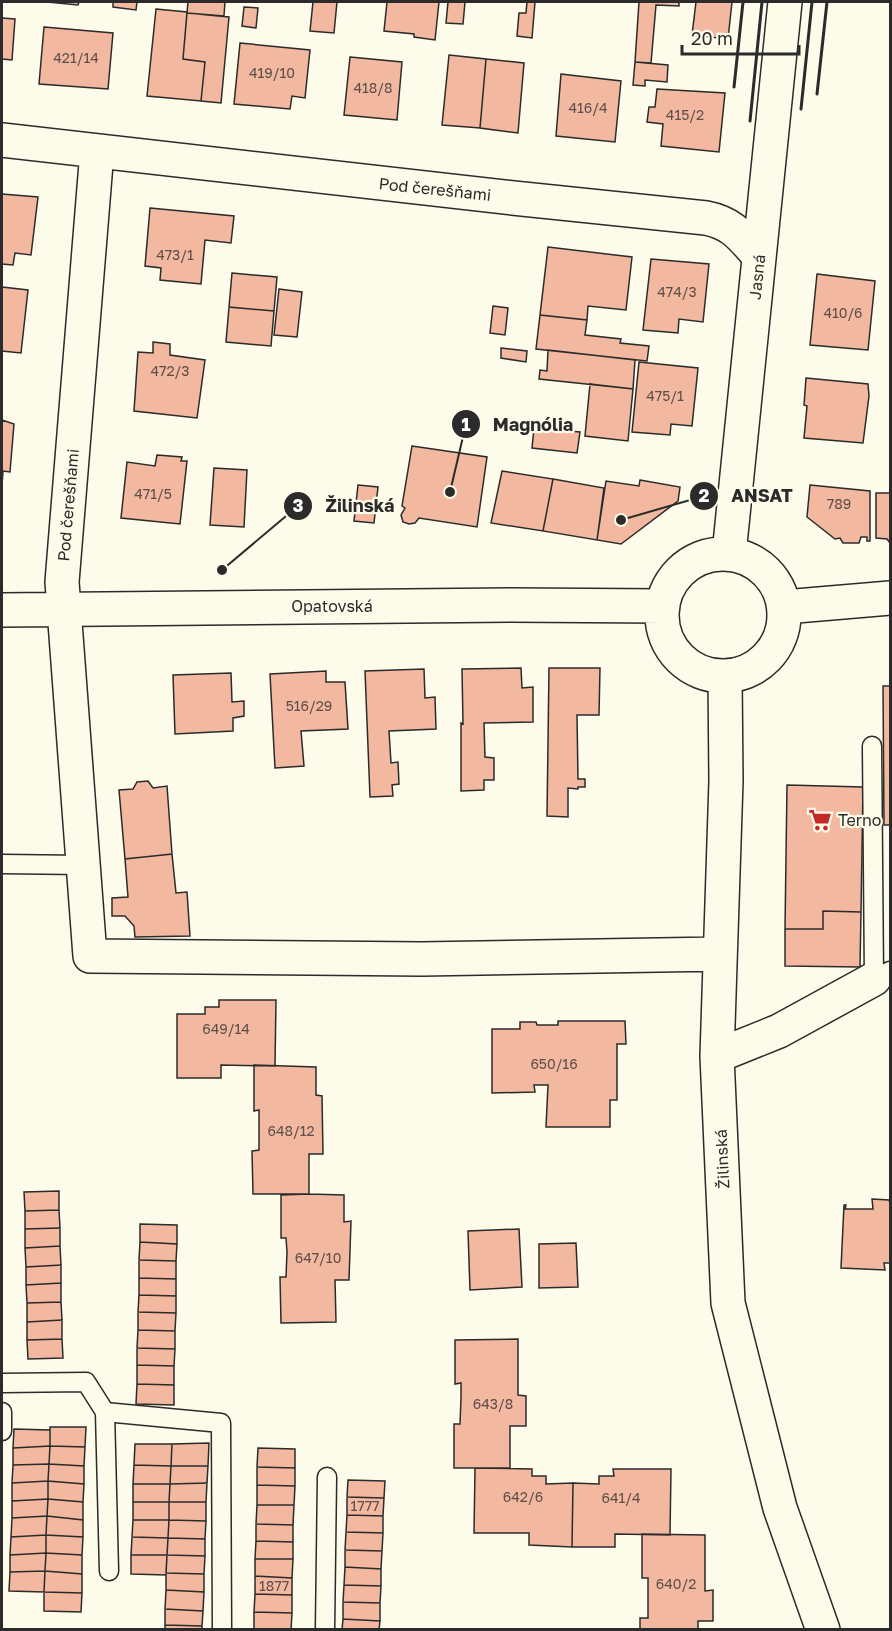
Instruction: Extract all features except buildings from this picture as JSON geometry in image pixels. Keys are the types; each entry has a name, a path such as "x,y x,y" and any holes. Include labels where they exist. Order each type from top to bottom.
{"street":[{"name":"Jasná","path":"729,554 785,2"},
{"name":"Pod čerešňami","path":"2,140 706,218 721,221 739,234 759,256"},
{"name":"Pod čerešňami","path":"97,151 62,582 90,956 422,960 719,954"},
{"path":"729,554 749,559 766,571 778,588 784,607 783,627 776,646 762,662 745,672 725,676 708,674 691,667 677,655 668,641 662,623 663,606 668,588 678,573 693,561 710,555 729,554"},
{"path":"784,607 891,598"},
{"name":"Opatovská","path":"2,610 663,606"},
{"name":"Žilinská","path":"725,676 726,781 717,1056 728,1303 780,1508 823,1629"},
{"path":"717,1056 779,1031 882,975"}],"lane":[{"path":"872,746 882,975"},
{"path":"2,864 83,865"},
{"path":"2,1383 86,1382 105,1413 109,1570"},
{"path":"2,1412 2,1431"},
{"path":"105,1413 221,1423 222,1629"},
{"path":"325,1629 327,1477"}],"wall":[{"path":"734,87 743,2"},
{"path":"750,121 762,2"},
{"path":"801,109 812,2"},
{"path":"817,94 827,2"}],"place":[{"name":"Magnólia","path":"450,492"},
{"name":"ANSAT","path":"621,520"},
{"name":"Žilinská","path":"222,570"},
{"name":"Terno","path":"820,820"}]}
